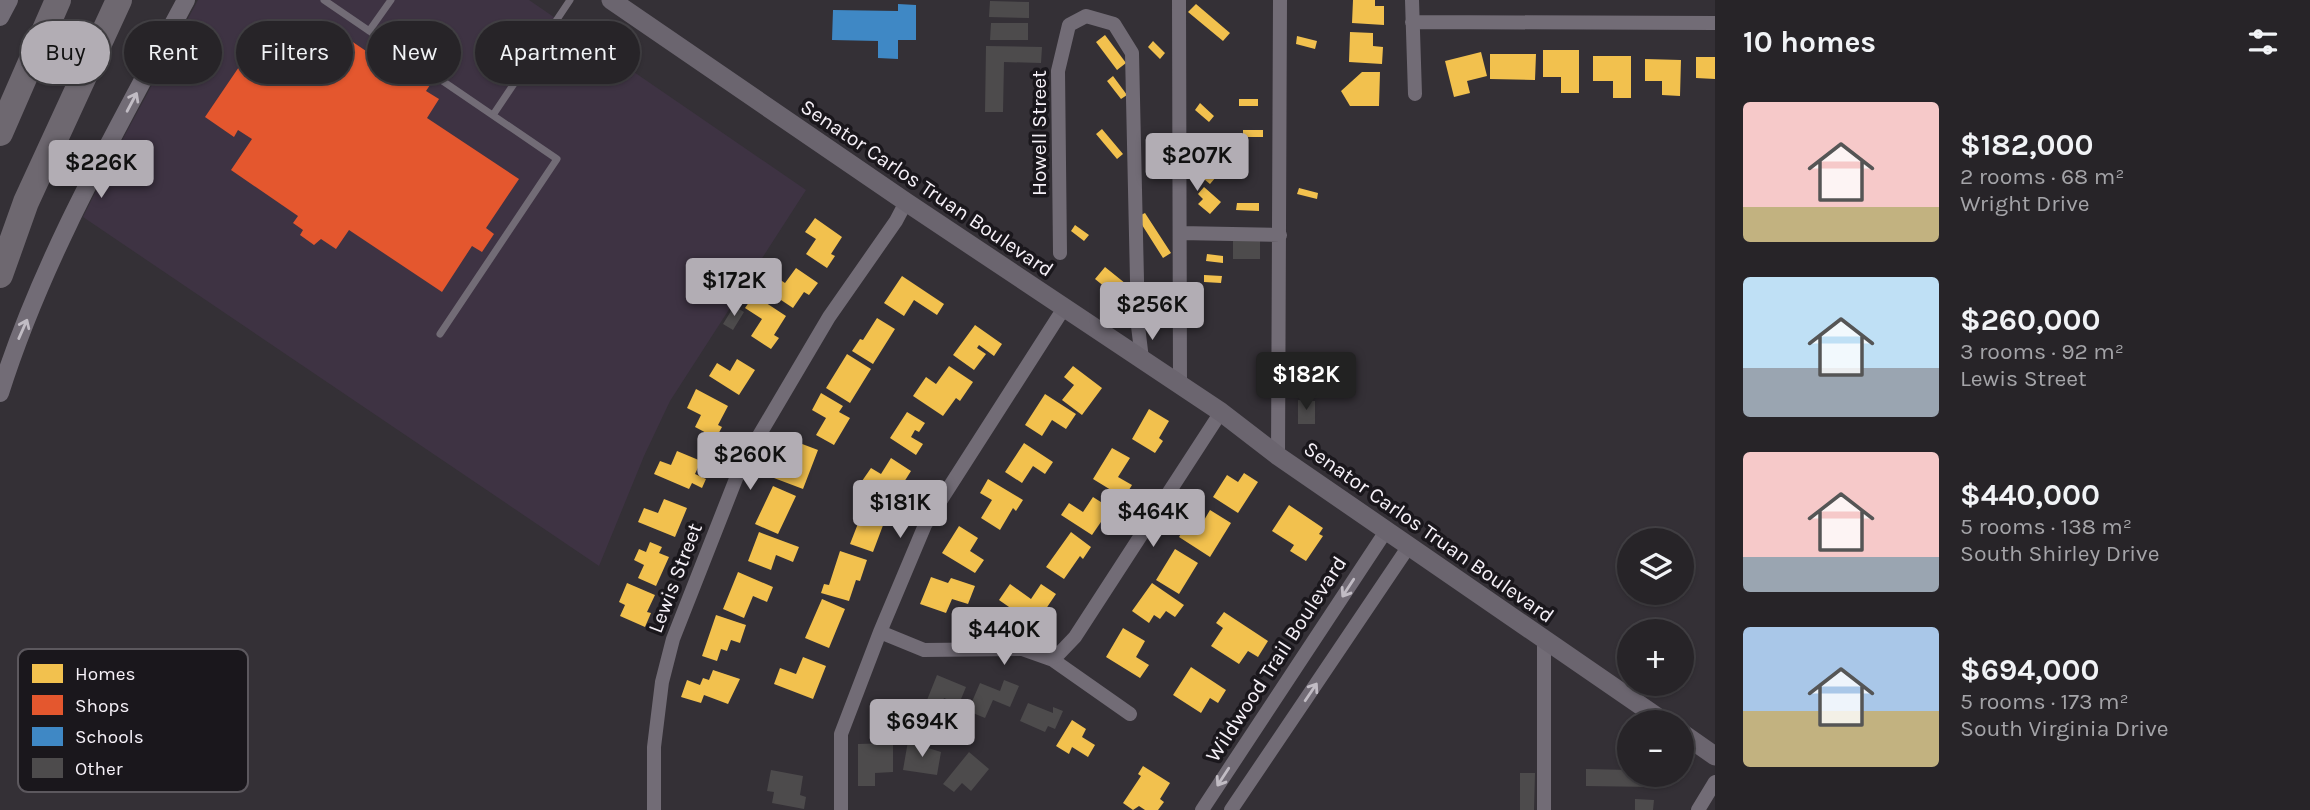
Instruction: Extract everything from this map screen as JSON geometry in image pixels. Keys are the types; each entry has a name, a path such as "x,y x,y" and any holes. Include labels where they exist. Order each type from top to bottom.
{"highway":[{"path":"0,134 58,0"},
{"path":"0,275 26,202 119,0"}],"main road":[{"name":"Senator Carlos Truan Boulevard","path":"611,0 906,202 1221,412 1278,456 1647,710"},
{"path":"1694,741 1715,756"}],"street":[{"path":"0,17 9,0"},
{"path":"0,393 14,348 77,205 186,0"},
{"path":"1178,0 1181,386"},
{"path":"1278,456 1280,0"},
{"path":"1412,0 1415,94"},
{"name":"Howell Street","path":"1060,253 1058,71 1069,25 1086,16 1114,24 1132,52 1138,326 1142,359"},
{"path":"1412,22 1715,23"},
{"name":"Lewis Street","path":"654,810 654,747 662,682 673,639 741,466 829,317 896,221 906,202"},
{"path":"1180,233 1280,235"},
{"path":"841,810 841,734 925,525 1064,308"},
{"path":"1053,660 1075,637 1221,412"},
{"name":"Wildwood Trail Boulevard","path":"1202,810 1386,531"},
{"path":"1231,810 1409,546"},
{"path":"880,632 924,650 1022,649 1053,660 1130,714"},
{"path":"1544,639 1544,810"},
{"path":"1272,703 1294,718"},
{"path":"1698,810 1715,782"}],"lane":[{"path":"324,0 367,30"},
{"path":"376,21 391,0"},
{"path":"493,115 570,0"},
{"path":"440,334 557,159 447,84"}],"shaded area":[{"path":"198,0 529,0 560,21 475,21 475,84 640,84 640,76 806,190 670,401 644,456 599,566 83,217 153,84 222,84 222,21 187,21"}],"building: Homes":[{"path":"1353,0 1375,0 1375,6 1384,6 1384,25 1352,23"},
{"path":"1196,4 1230,33 1223,41 1188,12"},
{"path":"1350,32 1373,33 1373,46 1383,47 1382,64 1349,62"},
{"path":"1105,35 1126,63 1117,70 1096,42"},
{"path":"1297,36 1317,41 1315,49 1296,44"},
{"path":"1153,41 1165,53 1160,59 1148,47"},
{"path":"1543,50 1579,50 1579,93 1561,93 1561,77 1543,77"},
{"path":"1481,52 1487,76 1467,81 1470,93 1454,97 1445,61"},
{"path":"1490,54 1536,54 1535,80 1490,79"},
{"path":"1593,56 1631,56 1631,98 1613,98 1613,81 1593,81"},
{"path":"1696,57 1715,57 1715,79 1696,78"},
{"path":"1645,59 1681,60 1680,96 1662,95 1662,81 1645,81"},
{"path":"1362,72 1380,72 1379,106 1350,106 1341,91"},
{"path":"1113,76 1127,95 1121,99 1107,81"},
{"path":"1239,99 1258,99 1258,106 1239,106"},
{"path":"1200,103 1214,116 1209,122 1195,110"},
{"path":"1102,129 1123,154 1117,159 1096,134"},
{"path":"1243,130 1263,130 1263,137 1243,137"},
{"path":"1199,163 1216,177 1210,184 1193,170"},
{"path":"1204,187 1221,202 1210,214 1198,204 1203,199 1198,194"},
{"path":"1299,188 1318,193 1317,199 1297,194"},
{"path":"1237,203 1259,203 1259,211 1236,210"},
{"path":"1145,213 1171,253 1163,258 1137,217"},
{"path":"815,218 842,237 831,254 835,256 827,268 806,254 816,239 805,232"},
{"path":"1075,225 1089,235 1084,241 1071,231"},
{"path":"1207,254 1223,256 1223,263 1206,261"},
{"path":"1105,267 1131,288 1121,300 1095,279"},
{"path":"796,268 818,283 809,295 804,292 793,308 763,288 773,275 785,283"},
{"path":"1204,275 1222,276 1221,283 1204,282"},
{"path":"902,276 944,304 937,315 914,300 904,316 884,303"},
{"path":"754,295 786,316 774,335 779,338 771,349 751,336 762,319 745,308"},
{"path":"877,318 895,329 873,364 852,351 860,339 863,340"},
{"path":"975,325 1002,344 994,356 979,345 977,348 986,354 974,370 953,355"},
{"path":"847,354 871,369 850,403 826,388"},
{"path":"737,359 755,370 739,395 709,376 717,363 730,371"},
{"path":"949,366 973,382 960,401 956,398 943,416 913,396 926,377 936,384"},
{"path":"1073,366 1102,388 1082,415 1062,400 1074,385 1064,377"},
{"path":"696,389 728,406 718,425 722,427 716,438 695,427 701,415 687,408"},
{"path":"821,393 843,406 839,412 850,418 834,445 816,435 826,418 812,410"},
{"path":"1045,394 1076,414 1066,429 1052,420 1042,436 1025,425"},
{"path":"1149,409 1169,421 1159,438 1163,441 1155,453 1132,439"},
{"path":"907,412 925,423 919,432 915,430 911,437 923,444 916,455 890,438"},
{"path":"789,439 818,450 803,489 774,478"},
{"path":"1024,443 1053,462 1045,474 1033,466 1022,483 1005,472"},
{"path":"1112,448 1130,458 1118,477 1132,485 1124,498 1093,479"},
{"path":"677,451 701,461 695,474 706,479 702,488 692,483 689,489 654,474 660,461 671,465"},
{"path":"891,458 911,471 892,501 862,481 871,468 881,474"},
{"path":"1244,473 1258,482 1238,513 1213,497 1227,475 1238,482"},
{"path":"988,479 1023,500 1016,511 1013,508 1000,530 981,518 992,500 980,493"},
{"path":"773,486 796,496 778,534 755,524"},
{"path":"1093,497 1115,511 1108,522 1103,519 1092,535 1061,515 1069,503 1083,512"},
{"path":"664,499 687,508 675,537 638,522 644,508 658,513"},
{"path":"866,503 888,512 873,552 850,544"},
{"path":"1289,505 1323,528 1319,534 1323,536 1306,561 1290,551 1294,545 1272,531"},
{"path":"1210,510 1231,523 1210,557 1179,537 1189,521 1200,527"},
{"path":"959,526 978,538 970,551 984,560 975,573 942,553"},
{"path":"759,532 799,547 793,562 776,555 771,570 748,561"},
{"path":"1071,532 1091,547 1083,559 1080,556 1064,579 1046,567"},
{"path":"650,542 662,547 659,553 669,557 656,586 638,578 644,565 634,560 639,549 646,552"},
{"path":"1175,549 1198,563 1179,594 1156,580"},
{"path":"840,551 867,560 849,601 821,593 824,584 829,585"},
{"path":"738,572 773,587 767,602 753,596 744,618 723,609"},
{"path":"931,577 948,583 951,578 975,586 968,604 952,599 946,613 920,604"},
{"path":"627,583 655,595 647,612 651,613 645,627 620,616 625,605 619,602"},
{"path":"1152,583 1184,605 1175,617 1166,611 1160,619 1154,615 1149,623 1132,611"},
{"path":"1010,584 1031,599 1041,584 1056,594 1033,628 999,600"},
{"path":"822,599 845,609 829,648 805,638"},
{"path":"1224,612 1268,641 1258,657 1248,651 1239,664 1211,646 1223,628 1216,623"},
{"path":"716,615 746,625 740,643 731,640 727,651 721,649 717,661 702,656"},
{"path":"1123,628 1145,641 1136,657 1149,665 1140,678 1106,657"},
{"path":"803,657 826,666 813,699 774,684 780,668 796,674"},
{"path":"1191,667 1226,690 1218,703 1210,698 1201,713 1173,695"},
{"path":"713,670 740,679 728,704 704,695 701,703 681,697 687,680 700,685 703,678 709,680"},
{"path":"1072,720 1086,729 1082,737 1095,745 1088,757 1072,747 1069,754 1056,746"},
{"path":"1143,766 1170,783 1160,799 1164,802 1158,810 1145,810 1139,806 1133,810 1123,803 1141,776 1138,774"}],"building: Shops":[{"path":"353,42 367,52 367,84 429,84 426,91 439,99 427,118 519,179 486,228 494,234 482,252 472,246 442,292 349,230 336,249 321,239 314,245 300,235 303,230 293,223 298,216 231,170 252,139 238,130 234,137 205,117 236,71 236,84 353,84"}],"building: Schools":[{"path":"898,4 916,5 916,40 898,40 898,59 878,58 878,41 832,40 833,10 898,11"}],"building: Other":[{"path":"990,1 1029,2 1029,18 989,17"},
{"path":"991,23 1028,23 1028,40 990,40"},
{"path":"986,46 1042,47 1041,63 1004,62 1003,112 985,112"},
{"path":"1233,241 1260,241 1260,259 1233,259"},
{"path":"734,306 744,312 733,330 723,324"},
{"path":"1298,400 1315,401 1315,424 1298,424"},
{"path":"937,675 966,687 959,704 944,698 937,715 923,710"},
{"path":"1004,680 1019,686 1010,707 993,700 985,718 968,711 980,683 1000,691"},
{"path":"1028,703 1053,713 1053,707 1063,711 1055,729 1048,726 1045,732 1020,721"},
{"path":"908,741 921,743 922,746 941,752 937,775 903,770"},
{"path":"893,743 893,772 875,773 875,786 858,786 858,744"},
{"path":"969,752 989,769 971,791 962,783 954,792 943,784"},
{"path":"1586,769 1617,770 1617,786 1586,786"},
{"path":"771,770 803,776 800,795 806,797 804,809 772,803 774,792 767,791"},
{"path":"1520,773 1535,773 1534,810 1520,810"},
{"path":"1635,799 1654,800 1653,810 1635,810"}]}
